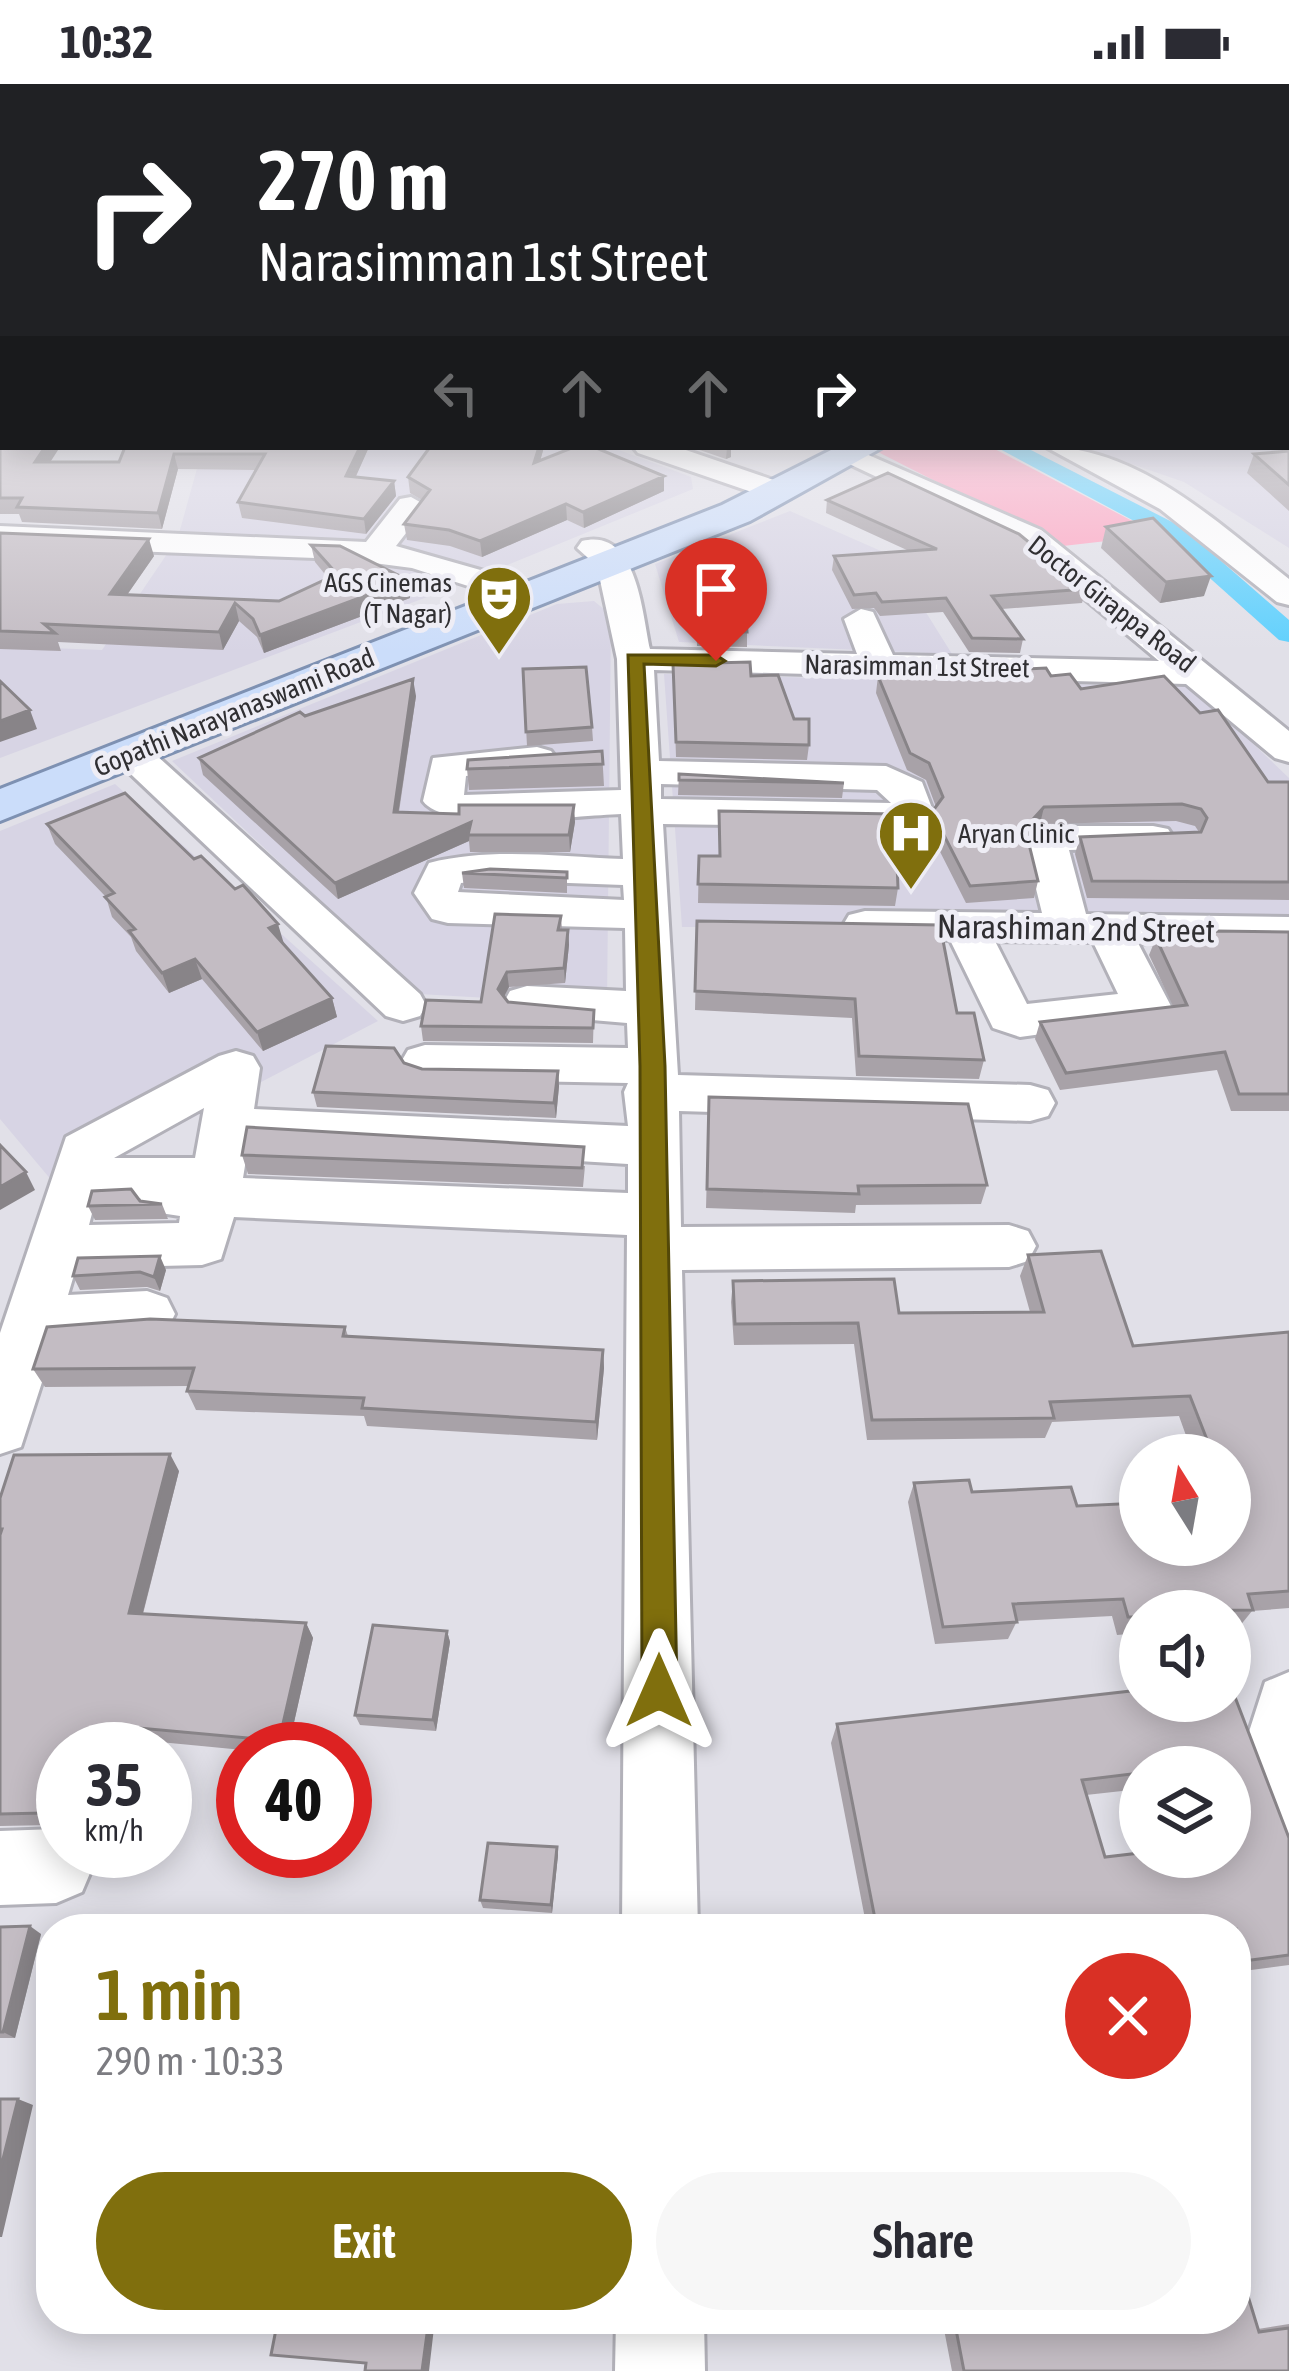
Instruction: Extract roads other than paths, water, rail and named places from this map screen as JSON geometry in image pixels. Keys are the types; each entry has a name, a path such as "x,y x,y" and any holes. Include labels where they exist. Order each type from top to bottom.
{"main road":[{"name":"Gopathi Narayanaswami Road","path":"763,487 806,450"},
{"name":"Gopathi Narayanaswami Road","path":"0,806 859,451"},
{"name":"Gopathi Narayanaswami Road","path":"0,776 493,584 603,555"}],"street":[{"path":"657,450 763,487"},
{"path":"1067,450 1171,502 1289,595"},
{"name":"Doctor Girappa Road","path":"859,451 1030,537 1289,750"},
{"path":"374,553 410,506"},
{"path":"0,536 374,553 417,559 493,584"},
{"path":"603,555 635,659 621,775 658,908 650,1008 659,1405 660,1914"},
{"path":"861,620 879,665"},
{"name":"Narasimman 1st Street","path":"635,659 1199,673"},
{"path":"131,753 403,1005"},
{"path":"621,775 886,778 908,791 915,817 621,775"},
{"path":"966,927 1010,1017 1020,1021 1148,1006 1088,929 1046,844 1055,838 1175,838"},
{"name":"Narashiman 2nd Street","path":"830,924 1289,931"},
{"path":"527,1002 650,1008"},
{"path":"425,1062 1030,1102"},
{"path":"260,1126 652,1146"},
{"path":"237,1198 652,1232 1010,1246"},
{"path":"0,1428 66,1209"},
{"path":"32,1320 147,1314"},
{"path":"1289,1706 1274,1766 1289,1807"},
{"path":"660,2334 660,2371"}],"waterway":[{"path":"1013,450 1173,532 1289,634"}],"place":[{"name":"AGS Cinemas (T Nagar)","path":"499,657"},
{"name":"Aryan Clinic","path":"911,892"}]}
